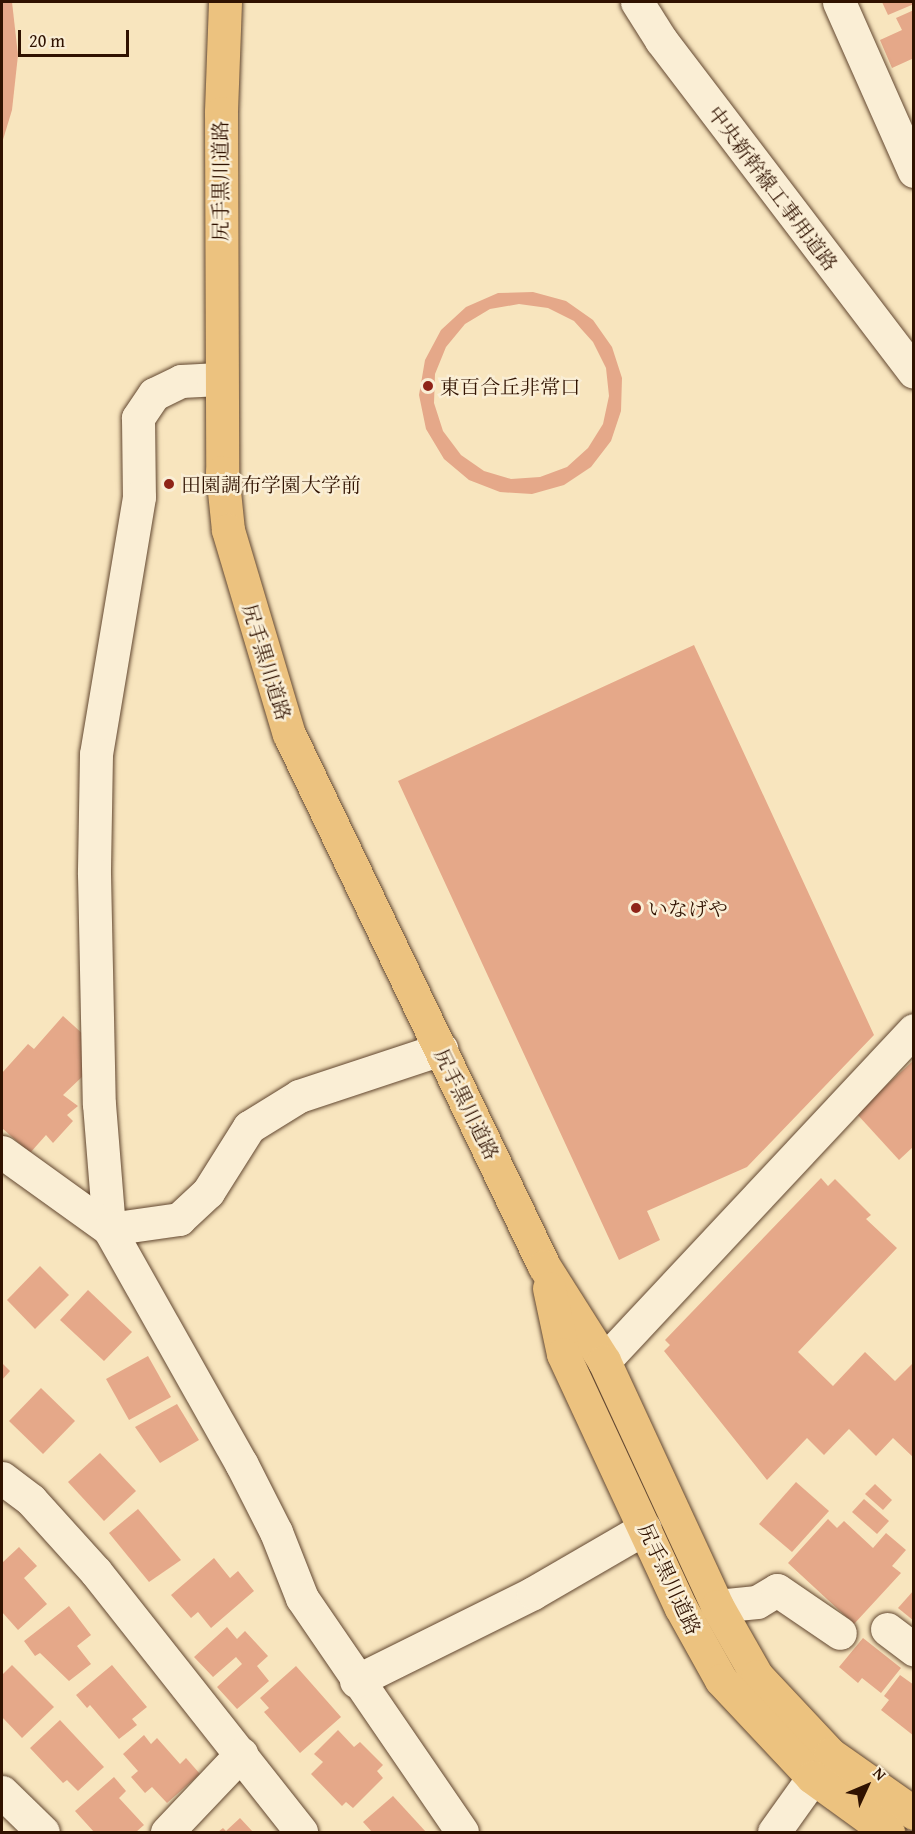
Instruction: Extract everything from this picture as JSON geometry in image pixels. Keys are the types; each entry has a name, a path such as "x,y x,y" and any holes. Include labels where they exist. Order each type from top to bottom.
{"main road":[{"name":"尻手黒川道路","path":"225,2 219,379 222,472 228,530 260,646 289,734 353,875 441,1049 544,1266 604,1361 717,1606 756,1676 821,1766 914,1814"},
{"name":"尻手黒川道路","path":"544,1266 563,1354 681,1608 721,1680 821,1766 888,1833"}],"street":[{"name":"中央新幹線工事用道路","path":"637,2 661,40 914,372"},
{"path":"839,2 914,171"},
{"path":"219,379 182,381 154,394 138,417 139,497 96,754 94,874 99,1104 109,1229 246,1473 276,1532 302,1598 356,1681 462,1833"},
{"path":"604,1361 914,1030"},
{"path":"2,1152 109,1229 179,1219 208,1192 249,1127 299,1096 441,1049"},
{"path":"2,1478 31,1500 96,1572 301,1833"},
{"path":"356,1681 533,1593 645,1528"},
{"path":"717,1606 757,1602 777,1590 840,1633"},
{"path":"887,1629 914,1649"},
{"path":"167,1833 241,1754"},
{"path":"774,1833 821,1766"},
{"path":"2,1792 43,1833"}],"building":[{"path":"2,2 12,2 18,55 12,110 2,143"},
{"path":"882,2 914,2 914,4 888,15"},
{"path":"914,10 914,58 892,68 880,40 902,30 896,18"},
{"name":"東百合丘非常口","path":"533,292 566,301 593,320 612,347 622,378 621,411 611,441 591,467 564,485 532,494 500,492 469,480 444,459 426,429 419,395 425,360 441,330 466,307 498,293","holes":["519,304 548,308 574,321 593,342 606,368 609,396 603,424 588,448 567,467 540,477 511,479 484,471 461,455 443,431 434,403 435,374 446,347 465,324 490,309"]},
{"name":"いなげや","path":"694,645 874,1035 747,1167 647,1211 660,1240 619,1260 398,781"},
{"path":"63,1016 84,1035 84,1075 63,1095 78,1106 67,1115 73,1121 53,1143 46,1135 30,1153 2,1128 2,1073 28,1044 34,1049"},
{"path":"914,1060 914,1146 899,1160 856,1113"},
{"path":"821,1178 828,1186 835,1179 871,1215 866,1219 897,1248 798,1352 833,1386 865,1352 895,1381 914,1362 914,1458 893,1438 876,1456 849,1429 824,1455 807,1438 767,1480 664,1351 670,1345 665,1340"},
{"path":"40,1266 69,1295 35,1329 7,1300"},
{"path":"88,1290 132,1332 104,1361 60,1320"},
{"path":"148,1356 171,1397 129,1420 106,1379"},
{"path":"2,1363 10,1371 2,1380"},
{"path":"41,1388 75,1421 43,1454 9,1421"},
{"path":"177,1404 199,1440 160,1463 135,1427"},
{"path":"100,1453 136,1491 104,1521 68,1482"},
{"path":"796,1482 829,1511 792,1552 759,1524"},
{"path":"875,1484 892,1500 883,1510 865,1494"},
{"path":"864,1499 889,1521 877,1534 852,1512"},
{"path":"138,1509 181,1560 149,1582 109,1533"},
{"path":"828,1519 837,1528 844,1521 873,1548 886,1533 906,1550 892,1566 901,1573 854,1624 788,1563"},
{"path":"19,1547 37,1566 24,1578 47,1604 18,1630 2,1612 2,1563"},
{"path":"214,1558 230,1578 238,1571 254,1591 211,1628 198,1612 191,1618 171,1595"},
{"path":"914,1590 914,1621 898,1608"},
{"path":"69,1606 91,1635 77,1646 91,1664 69,1681 40,1653 35,1656 24,1641"},
{"path":"227,1627 237,1639 245,1631 268,1656 257,1666 269,1681 237,1709 217,1687 242,1664 236,1657 213,1677 194,1657"},
{"path":"863,1638 901,1668 881,1693 862,1678 858,1683 839,1667"},
{"path":"12,1665 54,1707 22,1738 2,1717 2,1675"},
{"path":"112,1665 147,1707 132,1719 137,1725 119,1739 90,1705 87,1708 76,1695"},
{"path":"296,1666 341,1717 300,1753 264,1712 269,1708 260,1698"},
{"path":"900,1675 914,1685 914,1736 881,1710 889,1700 884,1696"},
{"path":"60,1720 104,1767 78,1791 67,1780 63,1783 30,1748"},
{"path":"338,1730 354,1747 360,1742 383,1765 377,1771 383,1778 353,1808 346,1802 342,1806 311,1774 323,1762 314,1754"},
{"path":"144,1735 151,1744 157,1738 180,1764 186,1758 200,1774 167,1803 152,1787 145,1793 131,1777 138,1771 123,1754"},
{"path":"114,1777 126,1791 119,1798 144,1825 136,1832 94,1832 75,1811"},
{"path":"393,1796 426,1832 372,1832 363,1822"},
{"path":"240,1818 253,1832 218,1832 223,1828 226,1831"}],"place":[{"name":"東百合丘非常口","path":"428,386"},
{"name":"田園調布学園大学前","path":"169,484"},
{"name":"いなげや","path":"636,908"}]}
